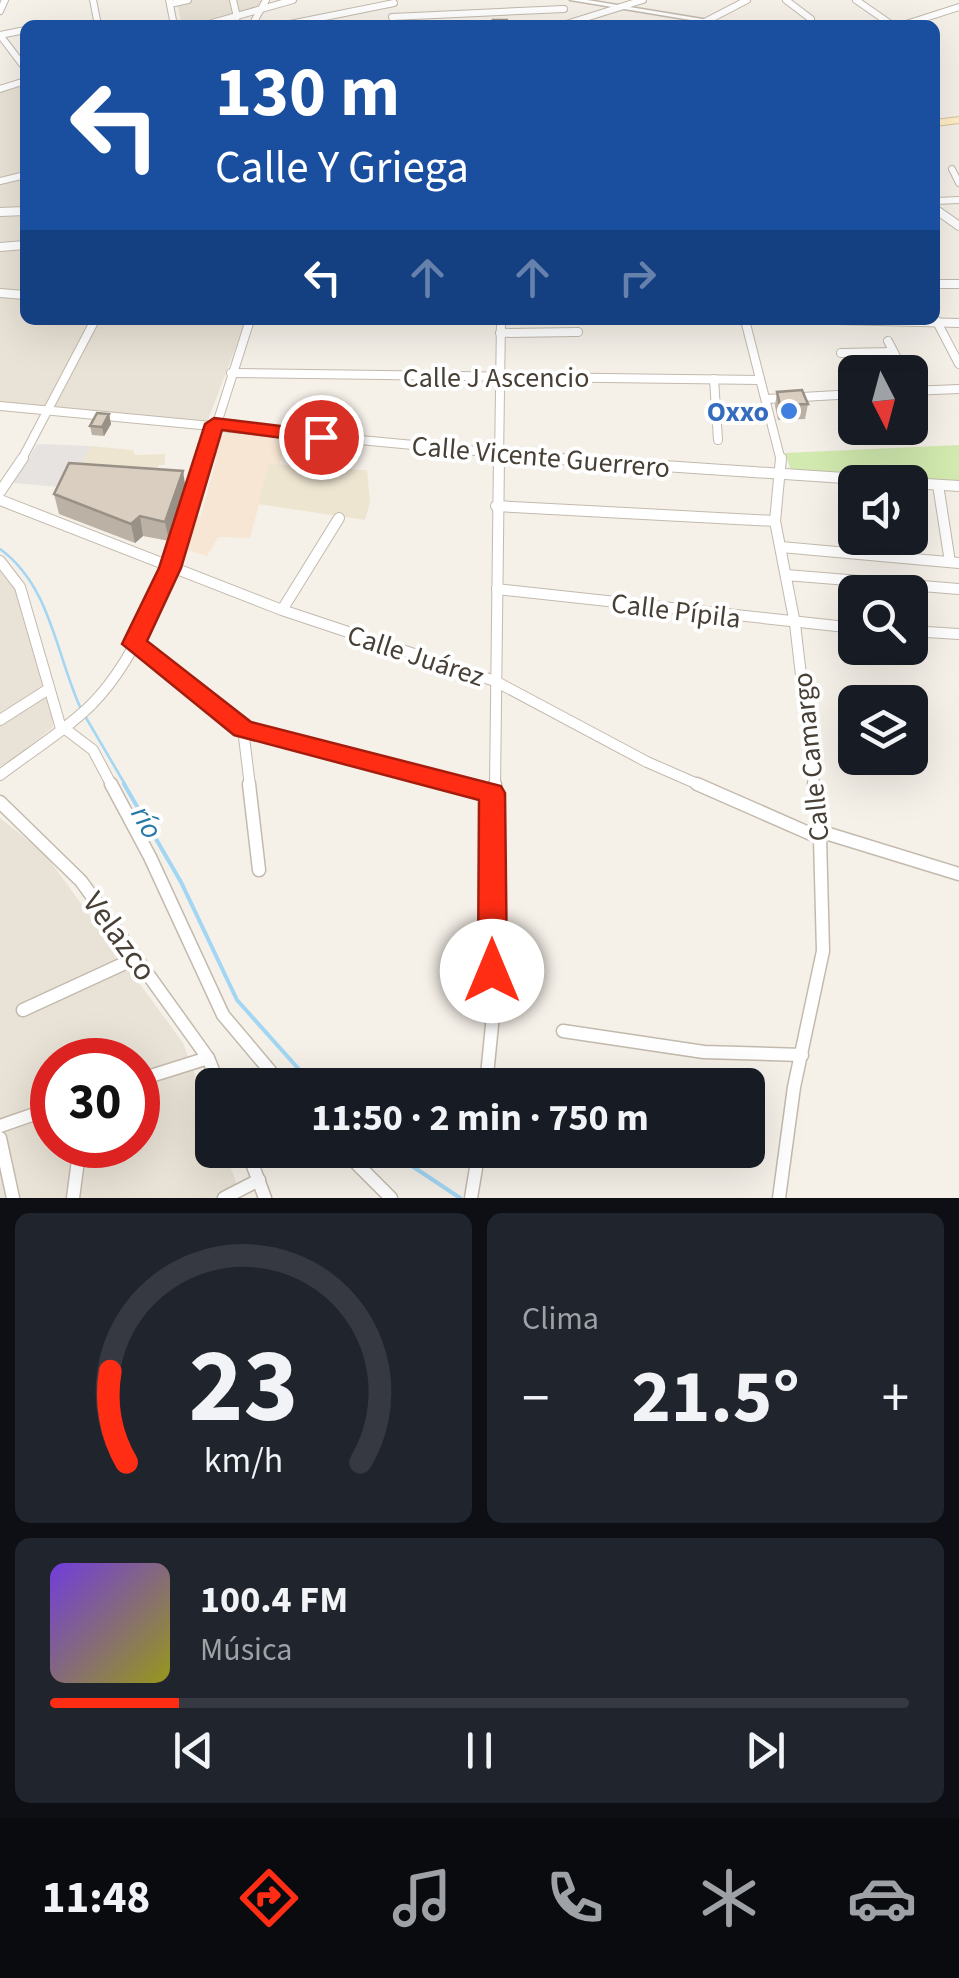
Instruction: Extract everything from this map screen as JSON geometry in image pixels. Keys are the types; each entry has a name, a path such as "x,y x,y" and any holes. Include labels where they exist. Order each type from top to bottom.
{"street":[{"path":"0,10 5,0"},
{"path":"169,2 188,0"},
{"path":"233,0 237,16"},
{"path":"255,20 266,0"},
{"path":"223,20 293,0"},
{"path":"445,0 449,14"},
{"path":"561,20 571,0 710,20 747,0"},
{"path":"577,20 644,0"},
{"path":"786,0 812,19"},
{"path":"856,0 885,20"},
{"path":"308,20 394,1"},
{"path":"919,20 959,8"},
{"path":"400,20 564,9"},
{"path":"0,35 20,55"},
{"path":"952,169 959,184"},
{"path":"940,209 959,226"},
{"path":"0,492 50,410 92,325"},
{"path":"0,775 93,703 134,644 170,568 248,325"},
{"path":"488,1068 492,1025 500,325"},
{"name":"Calle Camargo","path":"746,325 782,474 776,521 795,624 820,834 822,951 780,1198"},
{"path":"939,325 959,364"},
{"path":"500,334 578,332"},
{"path":"841,353 891,346 896,355"},
{"name":"Calle J Ascencio","path":"231,373 760,380"},
{"path":"714,379 718,440"},
{"path":"928,389 959,389"},
{"path":"767,399 838,395"},
{"name":"Calle Vicente Guerrero","path":"0,406 214,424 498,455 838,478"},
{"name":"Calle Vicente Guerrero","path":"928,484 959,486"},
{"path":"782,547 955,563 938,485"},
{"name":"Calle Juárez","path":"0,500 282,610 495,680 646,762 820,834 959,874"},
{"path":"496,506 776,521"},
{"path":"282,610 339,518"},
{"path":"0,562 20,587 47,690 62,724 93,750 150,857 223,1014 268,1068"},
{"path":"786,575 959,589"},
{"name":"Calle Pípila","path":"497,589 838,627"},
{"path":"928,632 959,634"},
{"path":"134,644 243,729 492,793"},
{"path":"0,720 47,690"},
{"path":"243,729 260,870"},
{"name":"Velazco","path":"0,802 81,882 212,1068"},
{"path":"23,1010 136,958"},
{"path":"563,1031 704,1052 802,1056"},
{"path":"160,1073 208,1058"},
{"path":"0,1126 30,1116"},
{"path":"0,1138 13,1198"},
{"path":"72,1198 77,1168"},
{"path":"254,1168 265,1198"},
{"path":"361,1168 392,1198"},
{"path":"472,1198 476,1168"},
{"path":"224,1198 259,1180"}],"shaded area":[{"path":"176,0 264,0 257,9 216,20 181,20"},
{"path":"20,82 20,325 244,325 206,425 0,410 0,88"},
{"path":"229,431 285,437 280,465 270,463 250,538 218,537 207,556 185,549 194,517 201,516 217,457 211,457 214,441"},
{"path":"327,441 336,441 330,469 367,470 370,502 365,520 258,504 269,463 320,469"},
{"path":"37,444 90,446 71,488 13,483"},
{"path":"90,446 133,450 135,455 165,454 165,465 159,465 155,474 78,470"},
{"path":"0,565 20,595 42,686 51,706 53,727 0,770"},
{"path":"0,818 44,853 183,1043 195,1075 195,1168 231,1168 242,1198 0,1198"}],"green space":[{"path":"959,445 959,484 928,482 928,465 838,465 838,476 792,473 785,453"}],"building":[{"path":"802,390 808,404 780,405 777,392"},
{"path":"97,413 109,414 102,427 90,426"},
{"path":"69,463 183,471 165,522 140,516 131,524 54,494"}],"waterway":[{"name":"río","path":"0,549 31,582 81,709"},
{"name":"río","path":"85,716 126,786"},
{"name":"río","path":"124,784 181,882 237,1000 298,1068"},
{"name":"río","path":"415,1168 460,1198"}],"place":[{"name":"Oxxo","path":"789,411"}],"route":[{"path":"321,437 214,424 170,568 134,644 243,729 492,793 492,971"}]}
